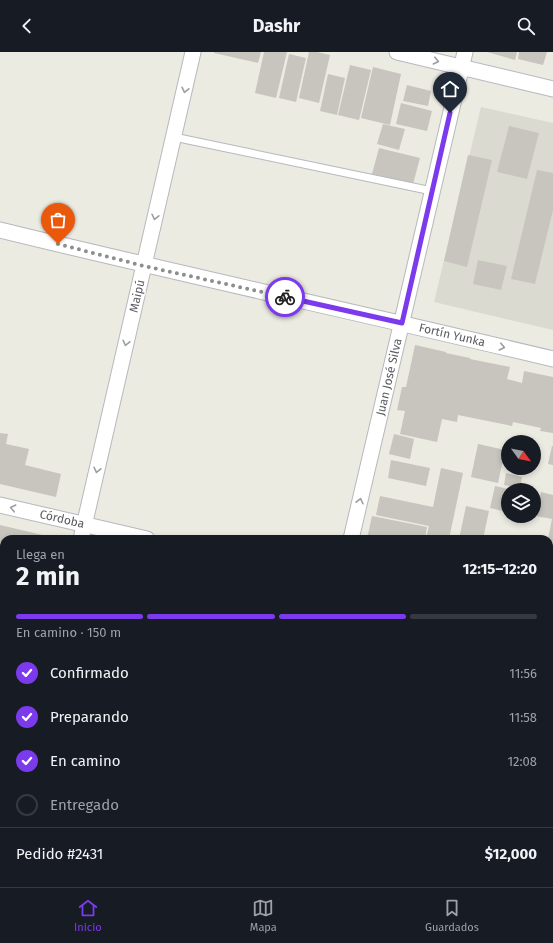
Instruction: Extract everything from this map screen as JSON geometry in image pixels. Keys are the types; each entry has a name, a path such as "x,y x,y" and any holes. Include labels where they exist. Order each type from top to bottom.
{"street":[{"name":"Maipú","path":"82,532 193,52"},
{"path":"398,52 463,59 553,89"},
{"name":"Juan José Silva","path":"352,535 463,59"},
{"name":"Fortín Yunka","path":"0,230 144,266 402,323 553,359"},
{"name":"Córdoba","path":"0,505 82,532 110,535"}],"lane":[{"path":"174,137 432,191"}],"shaded area":[{"path":"481,107 553,123 553,330 434,302"}],"building":[{"path":"214,52 261,52 258,63"},
{"path":"264,52 287,52 276,98 255,93"},
{"path":"309,52 330,55 319,103 299,98"},
{"path":"487,52 517,52 515,60"},
{"path":"519,52 547,52 543,65 518,59"},
{"path":"289,54 306,58 296,102 279,98"},
{"path":"350,65 371,70 359,120 338,115"},
{"path":"373,67 401,74 390,125 361,118"},
{"path":"328,74 345,78 337,115 320,111"},
{"path":"407,85 431,91 428,106 403,101"},
{"path":"401,103 432,111 427,131 396,124"},
{"path":"383,124 405,129 399,150 377,144"},
{"path":"509,126 539,133 527,179 497,172"},
{"path":"379,148 420,158 413,184 372,174"},
{"path":"468,155 492,160 467,267 444,261"},
{"path":"537,170 553,173 553,210 535,284 511,279"},
{"path":"478,260 507,266 501,290 473,284"},
{"path":"415,345 470,359 510,367 507,379 522,383 524,371 553,377 553,433 540,431 541,428 513,422 512,426 458,415 457,422 442,419 437,442 400,434 405,411 397,410 402,387 406,387"},
{"path":"0,433 8,434 6,444 29,449 25,465 61,474 56,497 0,484"},
{"path":"394,434 414,439 410,459 389,454"},
{"path":"478,444 501,449 501,469 498,483 471,477"},
{"path":"553,446 553,465 548,464"},
{"path":"391,460 430,468 426,486 388,478"},
{"path":"441,468 463,473 450,535 427,535 429,526 376,515 380,496 433,507"},
{"path":"506,475 522,477 521,483 504,483"},
{"path":"495,486 501,487 501,511 490,508"},
{"path":"541,492 553,495 553,535 549,535 552,519 541,517"},
{"path":"466,506 489,511 484,535 460,535"},
{"path":"372,516 427,527 426,535 368,535"},
{"path":"0,525 42,535 0,535"}],"way so far":[{"path":"58,244 144,266 285,297"}],"route":[{"path":"285,297 402,323 450,113"}]}
